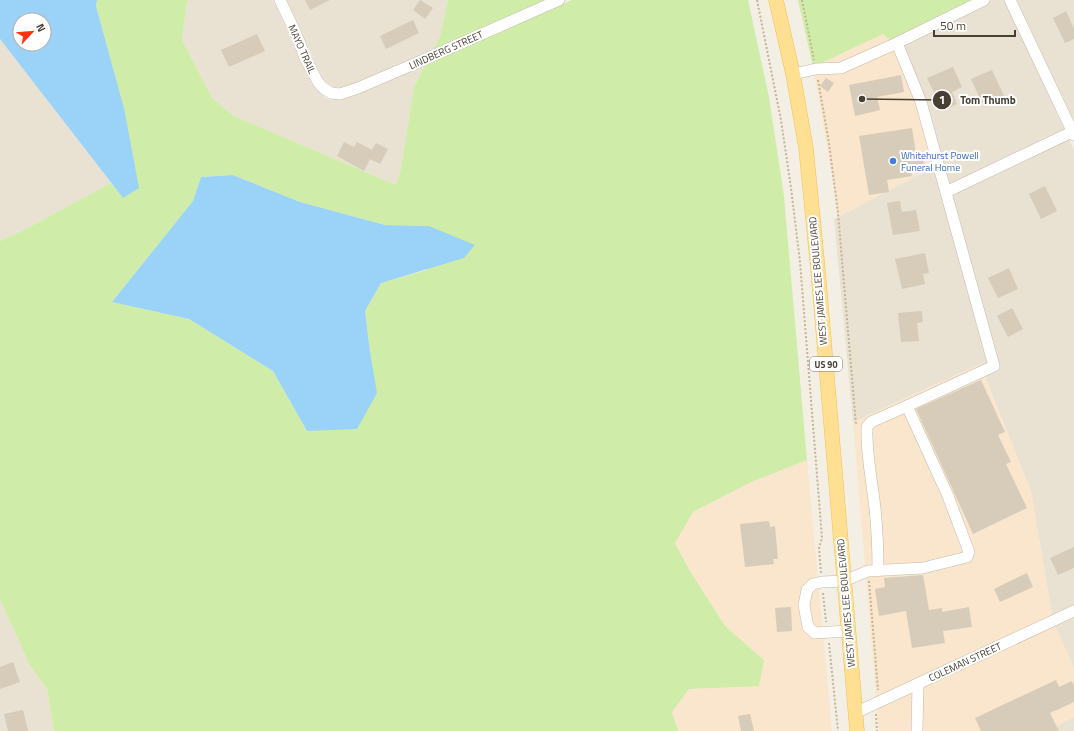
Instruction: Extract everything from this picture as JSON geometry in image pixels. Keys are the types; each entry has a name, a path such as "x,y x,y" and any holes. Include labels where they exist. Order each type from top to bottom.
{"main road":[{"name":"WEST JAMES LEE BOULEVARD","path":"776,0 806,148 818,270 857,731"}],"street":[{"name":"MAYO TRAIL","path":"280,0 298,38 305,58 318,82 323,88 331,93"},
{"name":"LINDBERG STREET","path":"331,93 340,94 358,88 559,0"},
{"path":"792,74 816,69 841,68 898,43 984,0"},
{"path":"946,192 1074,133 1010,0"},
{"path":"873,570 877,529 868,455 867,427 871,422 994,366 921,102 898,43"},
{"path":"848,632 816,633 808,627 804,605 807,590 813,584 844,581 873,570 922,568 967,557 970,552 948,496 907,406"},
{"name":"COLEMAN STREET","path":"855,713 1074,611"},
{"path":"917,731 918,684"}],"path":[{"path":"757,0 782,120 799,254 822,538 819,548 838,731"},
{"path":"802,0 829,143 838,213 856,427"},
{"path":"873,570 878,690 875,704 878,731"}],"shaded area":[{"path":"189,0 273,0 312,85 324,96 324,98 332,100 361,93 425,65 414,87 401,168 396,185 234,116 212,98 182,40 187,2"},
{"path":"287,0 448,0 440,36 433,50 357,83 340,88 334,87 327,83 323,78 311,55"},
{"path":"985,0 1004,0 1074,150 1074,605 1052,615 1031,491 980,364 853,422 834,219 934,167 899,48"},
{"path":"1017,0 1074,0 1074,120 1019,5"},
{"path":"883,34 899,48 934,167 837,217 836,197 813,67"},
{"path":"0,39 111,183 24,230 0,241"},
{"path":"980,364 1031,491 1052,615 876,697 853,422"},
{"path":"807,460 832,731 678,731 672,712 689,689 718,687 764,660 725,626 690,571 675,543 693,512 749,483"},
{"path":"0,599 29,664 47,689 54,731 0,731"},
{"path":"1074,617 1074,668 1055,626"},
{"path":"1055,626 1074,668 1074,717 1048,731 879,731 877,709"},
{"path":"1074,717 1074,731 1048,731"}],"green space":[{"path":"97,0 189,0 187,2 182,40 212,98 234,116 396,185 401,168 414,87 425,65 572,0 748,0 769,97 784,196 807,460 749,483 693,512 675,543 690,571 725,626 764,660 759,686 689,689 672,712 678,731 54,731 47,689 29,664 0,599 0,241 24,230 111,183 123,198 124,108 96,6","holes":["233,175 300,202 385,225 429,226 427,270 381,283 365,311 370,352 307,431 273,371 189,319 112,302 193,201 201,177"]},
{"path":"448,0 546,0 433,50 440,36"},
{"path":"798,0 985,0 899,48 883,34 813,67"}],"water":[{"path":"0,0 97,0 96,6 124,108 139,188 123,198 0,39"},
{"path":"233,175 300,202 385,225 429,226 475,245 464,258 381,283 365,311 377,393 357,429 307,431 273,371 189,319 112,302 193,201 201,177"}],"building":[{"path":"305,0 330,0 310,10"},
{"path":"420,0 433,8 425,19 413,10"},
{"path":"1066,11 1074,29 1074,39 1065,43 1053,18"},
{"path":"413,20 419,33 386,49 380,36"},
{"path":"257,34 265,51 229,67 221,50"},
{"path":"953,67 962,87 952,92 957,104 943,111 927,78"},
{"path":"992,70 1005,98 984,107 971,79"},
{"path":"901,75 904,92 877,97 880,110 855,116 849,85"},
{"path":"826,78 834,83 828,92 820,86"},
{"name":"Whitehurst Powell Funeral Home","path":"912,128 916,154 922,153 925,169 911,171 912,176 887,180 889,192 869,195 859,136"},
{"path":"344,142 354,147 357,142 372,150 376,143 388,149 380,164 370,159 364,171 337,156"},
{"path":"1045,186 1057,211 1041,219 1029,194"},
{"path":"900,201 902,212 916,210 920,231 893,235 887,203"},
{"path":"925,253 929,273 923,274 925,284 902,289 895,259"},
{"path":"1009,268 1018,289 998,298 988,278"},
{"path":"1012,308 1023,329 1008,337 997,316"},
{"path":"922,311 923,322 917,323 919,341 901,342 898,313"},
{"path":"981,380 1005,432 998,435 1011,462 1006,464 1027,508 973,534 916,409"},
{"path":"769,521 770,527 775,526 778,559 773,559 774,564 745,567 740,524"},
{"path":"1074,547 1074,568 1058,575 1050,558"},
{"path":"1027,573 1033,587 1000,602 994,589"},
{"path":"923,575 929,610 942,608 942,612 969,607 972,627 943,631 945,643 912,648 906,611 879,616 875,589 885,587 884,578"},
{"path":"791,607 792,631 777,632 775,608"},
{"path":"13,662 20,682 0,689 0,667"},
{"path":"1056,680 1059,687 1072,681 1074,686 1074,702 1050,713 1059,731 981,731 975,718"},
{"path":"23,710 28,731 8,731 4,714"},
{"path":"750,714 754,731 741,731 738,716"}],"place":[{"name":"Tom Thumb","path":"862,99"},
{"name":"Whitehurst Powell Funeral Home","path":"893,161"}]}
